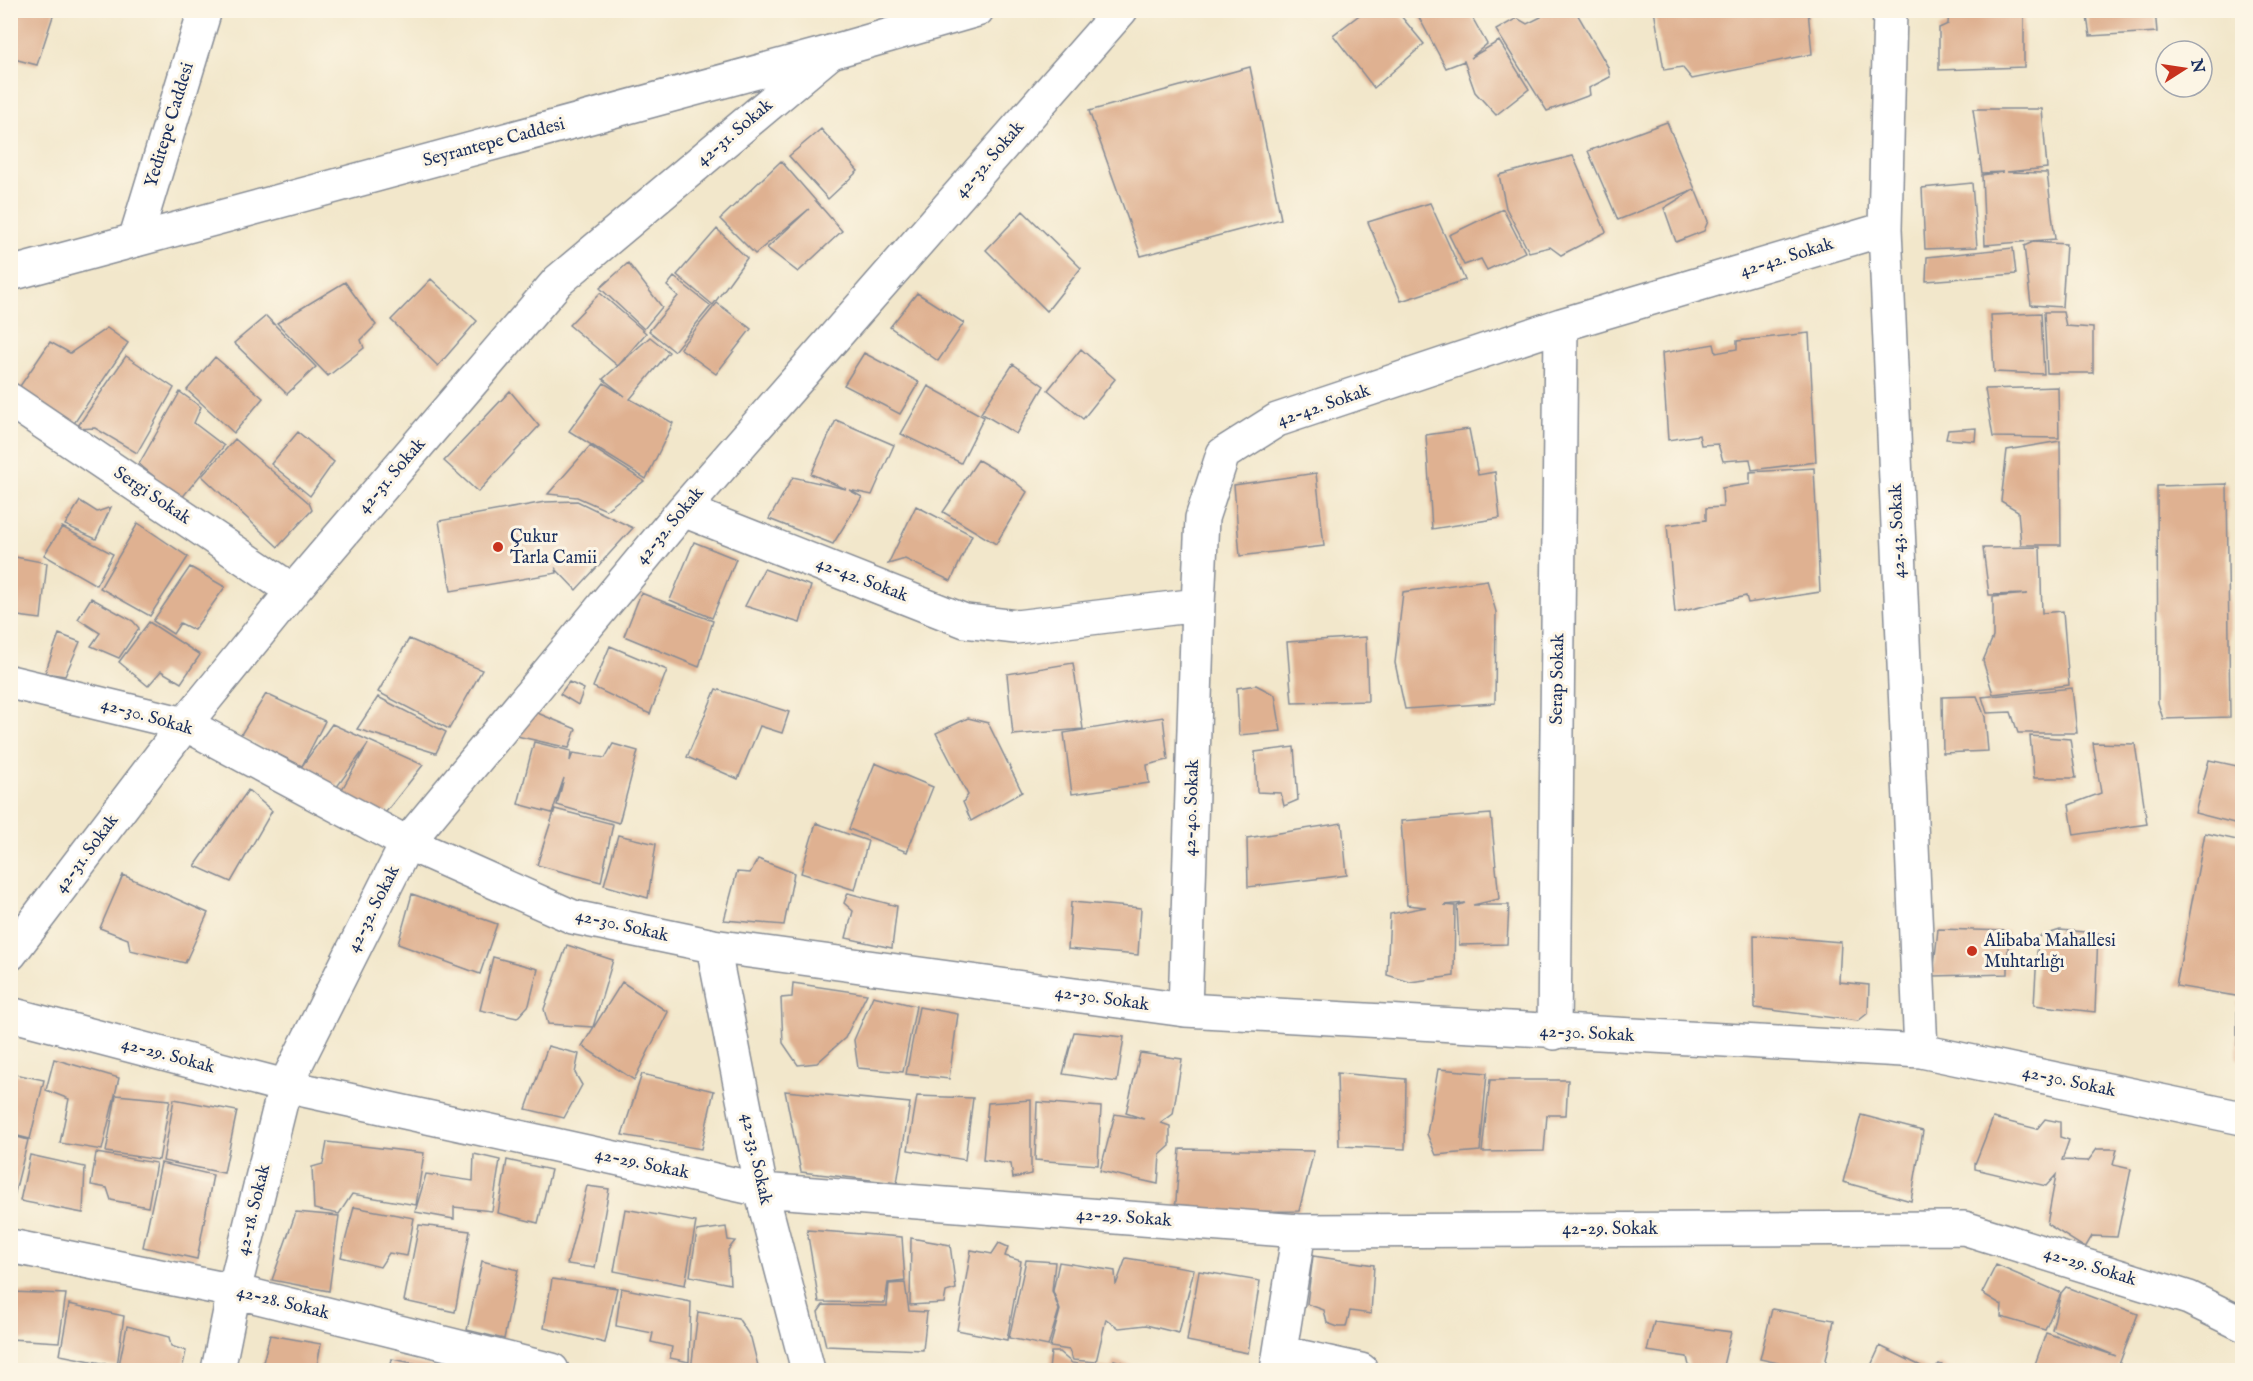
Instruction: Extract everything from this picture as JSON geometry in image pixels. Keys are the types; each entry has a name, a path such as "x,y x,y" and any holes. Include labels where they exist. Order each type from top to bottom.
{"street":[{"name":"Yeditepe Caddesi","path":"135,240 205,10"},
{"name":"Seyrantepe Caddesi","path":"10,274 831,52 977,10"},
{"name":"42-32. Sokak","path":"285,1086 407,843 683,510 1121,10"},
{"name":"42-43. Sokak","path":"1890,10 1885,228 1921,1051"},
{"name":"42-31. Sokak","path":"10,954 185,724 293,591 558,281 831,52"},
{"name":"42-42. Sokak","path":"683,510 966,621 1016,627 1198,605 1202,518 1223,454 1276,420 1561,325 1885,228"},
{"name":"Serap Sokak","path":"1554,1033 1561,325"},
{"name":"Sergi Sokak","path":"10,400 293,591"},
{"name":"42-40. Sokak","path":"1185,1010 1198,605"},
{"name":"42-30. Sokak","path":"10,682 185,724 407,843 573,917 712,946 1185,1010 1554,1033 1921,1051 2242,1118"},
{"name":"42-33. Sokak","path":"712,946 761,1190 808,1371"},
{"name":"42-29. Sokak","path":"10,1014 285,1086 761,1190 1299,1231 1964,1228 2189,1298 2242,1324"},
{"name":"42-18. Sokak","path":"218,1371 234,1291 285,1086"},
{"path":"1299,1231 1279,1361 1361,1371"},
{"name":"42-28. Sokak","path":"10,1246 234,1291 499,1363 552,1371"}],"building":[{"path":"10,10 55,10 37,65 10,58"},
{"path":"1366,10 1396,10 1424,44 1374,88 1333,35"},
{"path":"1415,10 1468,10 1487,44 1470,58 1499,41 1529,89 1496,115 1475,92 1464,61 1446,68"},
{"path":"1541,10 1575,10 1608,67 1610,77 1589,88 1590,95 1547,111 1496,30 1517,18 1527,24 1541,17"},
{"path":"1654,10 1808,10 1812,54 1692,79 1682,67 1664,70"},
{"path":"1949,10 2024,10 2024,67 1939,70 1939,28 1948,24"},
{"path":"2086,10 2155,10 2157,32 2090,36"},
{"path":"1250,67 1281,219 1141,256 1089,111"},
{"path":"1973,109 2042,109 2047,168 2007,172 2047,173 2055,239 1985,245 1982,175 2003,172 1982,173"},
{"path":"1667,122 1695,189 1618,220 1588,151"},
{"path":"821,129 858,171 828,199 789,156"},
{"path":"1573,156 1606,232 1561,255 1550,247 1529,252 1506,208 1499,175"},
{"path":"781,161 842,231 798,272 767,248 809,209 755,254 720,219"},
{"path":"1972,183 1977,247 1925,249 1922,188"},
{"path":"1695,189 1708,221 1704,231 1676,242 1664,208"},
{"path":"1430,203 1465,280 1401,301 1368,222"},
{"path":"1503,209 1525,252 1487,270 1481,259 1464,265 1449,235"},
{"path":"1023,211 1081,268 1047,311 986,250"},
{"path":"717,229 747,258 713,305 677,275"},
{"path":"2033,242 2066,244 2062,307 2031,305 2024,246"},
{"path":"2013,248 2016,274 1926,281 1927,257"},
{"path":"628,263 662,307 644,329 600,288"},
{"path":"674,277 711,306 674,351 649,331 678,296 667,286"},
{"path":"431,279 477,321 438,366 391,320"},
{"path":"345,282 376,325 361,340 364,348 328,376 277,323"},
{"path":"600,293 646,333 618,366 569,325"},
{"path":"917,293 964,323 938,361 890,327"},
{"path":"717,303 751,329 716,374 680,348"},
{"path":"2044,312 2063,312 2066,326 2093,328 2093,373 2047,373"},
{"path":"2041,313 2044,374 1994,372 1991,315"},
{"path":"266,316 316,367 287,394 234,343"},
{"path":"107,328 128,343 73,425 16,392 50,342 70,353"},
{"path":"1809,333 1816,462 1752,470 1750,459 1723,461 1718,444 1701,445 1699,435 1668,440 1662,353 1714,344 1716,353 1737,349 1737,341"},
{"path":"650,337 669,352 630,399 673,423 646,479 569,431 604,383 625,396 603,379"},
{"path":"1081,349 1115,379 1083,419 1048,390"},
{"path":"864,353 919,382 900,414 844,385"},
{"path":"126,356 174,388 137,453 95,428 76,429"},
{"path":"215,357 263,398 234,433 187,390"},
{"path":"1013,364 1044,386 1016,434 981,413"},
{"path":"928,386 984,417 961,463 901,434"},
{"path":"2058,387 2059,438 1993,437 1985,389"},
{"path":"510,391 539,426 478,492 444,461"},
{"path":"180,392 201,407 194,423 224,446 181,499 139,464"},
{"path":"836,420 894,445 872,495 849,490 862,497 833,544 769,519 793,477 846,489 811,474"},
{"path":"1976,428 1975,441 1946,439 1948,430"},
{"path":"1469,429 1478,475 1495,472 1500,518 1432,529 1426,435"},
{"path":"298,432 334,462 310,496 271,464"},
{"path":"235,439 309,503 312,510 278,547 202,476"},
{"path":"2060,441 2061,545 2021,545 2018,511 2001,501 2007,450"},
{"path":"590,446 644,481 606,510 577,497 548,494"},
{"path":"978,460 1013,480 1027,492 996,544 943,512"},
{"path":"1814,468 1820,592 1748,603 1746,596 1675,613 1667,525 1706,520 1706,508 1723,507 1722,488 1750,484 1750,472"},
{"path":"1316,473 1324,546 1240,556 1234,485"},
{"path":"2227,484 2230,717 2163,719 2158,703 2157,486"},
{"path":"80,501 97,512 111,507 96,539 65,525"},
{"name":"Çukur Tarla Camii","path":"577,501 633,528 576,590 556,569 557,573 451,591 439,521 545,502"},
{"path":"916,506 972,535 951,581 905,559 888,564"},
{"path":"138,523 188,557 150,616 100,588"},
{"path":"62,527 113,554 96,585 44,555"},
{"path":"694,542 736,559 712,618 670,600"},
{"path":"2040,547 2042,613 2063,611 2069,685 1993,694 1983,661 1993,637 1993,597 2028,594 1989,595 1983,548"},
{"path":"10,556 47,563 41,619 10,615"},
{"path":"190,567 225,587 194,630 180,623 173,634 153,621"},
{"path":"764,569 811,586 800,623 745,606"},
{"path":"1487,580 1496,612 1495,703 1405,709 1395,663 1403,592"},
{"path":"641,593 713,621 699,667 624,636"},
{"path":"91,598 133,621 139,628 119,658 91,646 100,633 78,619"},
{"path":"149,622 200,655 181,683 161,671 148,686 119,662"},
{"path":"59,634 80,642 65,676 45,673"},
{"path":"1366,637 1368,701 1292,703 1287,642"},
{"path":"409,639 482,670 449,729 378,692"},
{"path":"610,646 667,670 650,714 593,687"},
{"path":"1073,663 1083,729 1013,735 1007,674"},
{"path":"569,682 584,689 578,705 560,694"},
{"path":"1256,685 1275,695 1281,731 1239,735 1237,688"},
{"path":"2072,688 2077,733 2018,733 2011,712 1987,713 1982,697"},
{"path":"716,689 789,712 782,733 760,726 738,779 687,757"},
{"path":"266,694 325,721 302,766 240,736"},
{"path":"1977,696 1985,717 1988,751 1943,753 1942,697"},
{"path":"378,697 446,732 436,753 357,729"},
{"path":"535,712 576,729 569,748 517,736"},
{"path":"1163,717 1168,760 1147,765 1149,783 1072,794 1064,733"},
{"path":"968,718 988,723 1022,792 971,821 963,802 968,795 936,733"},
{"path":"332,724 423,765 382,817 337,798 368,744 331,795 300,777 302,766"},
{"path":"2030,736 2070,739 2076,778 2034,778"},
{"path":"534,742 571,751 570,761 573,753 605,758 613,744 638,751 619,823 557,805 564,778 552,813 518,804"},
{"path":"2093,743 2135,744 2147,824 2074,835 2069,805 2101,793"},
{"path":"1294,747 1298,800 1284,806 1281,793 1257,792 1255,752"},
{"path":"2209,760 2242,767 2242,825 2195,813"},
{"path":"875,763 933,787 907,852 849,829"},
{"path":"248,790 272,811 231,882 195,866"},
{"path":"555,809 613,824 601,882 537,865"},
{"path":"1491,814 1499,899 1473,905 1509,905 1507,944 1459,945 1457,906 1465,903 1444,905 1455,906 1454,976 1410,982 1387,975 1390,914 1426,907 1407,905 1401,821"},
{"path":"816,823 868,841 855,890 801,873"},
{"path":"1342,823 1347,875 1248,887 1247,838"},
{"path":"2205,833 2242,841 2242,997 2176,986"},
{"path":"618,835 656,844 648,898 604,885"},
{"path":"758,859 794,873 784,925 724,920 737,872 750,873"},
{"path":"123,875 208,913 185,963 130,950 128,939 100,928"},
{"path":"848,893 897,906 892,948 846,938 853,911 844,903"},
{"path":"412,894 497,924 480,974 398,944"},
{"path":"1071,902 1141,908 1138,955 1068,949"},
{"path":"1938,929 2008,931 2008,974 1933,976"},
{"path":"2060,930 2098,933 2095,1012 2034,1005 2038,937"},
{"path":"1754,935 1841,942 1839,982 1869,985 1868,1013 1858,1021 1755,1008"},
{"path":"567,945 613,960 593,1027 548,1024 544,1009"},
{"path":"493,957 538,969 529,1005 517,1018 480,1010"},
{"path":"622,982 668,1012 634,1080 582,1046"},
{"path":"793,983 867,994 845,1038 817,1063 798,1065 783,1043 781,998 792,997"},
{"path":"873,996 916,1006 903,1072 858,1068 854,1040"},
{"path":"2237,1002 2242,1003 2242,1060 2237,1059"},
{"path":"919,1007 958,1014 949,1079 906,1074"},
{"path":"1074,1032 1124,1037 1117,1082 1063,1074"},
{"path":"548,1046 579,1054 575,1073 582,1085 564,1118 526,1109"},
{"path":"1140,1053 1182,1059 1173,1114 1161,1123 1170,1126 1170,1146 1160,1155 1158,1184 1100,1171 1115,1114 1144,1119 1126,1113"},
{"path":"54,1059 119,1078 102,1150 60,1143 69,1099 46,1090"},
{"path":"1438,1069 1487,1073 1480,1151 1436,1155 1427,1134"},
{"path":"10,1073 44,1080 30,1139 10,1134"},
{"path":"1337,1073 1406,1079 1405,1149 1339,1146"},
{"path":"642,1074 714,1091 701,1149 622,1135"},
{"path":"1490,1080 1568,1080 1566,1115 1547,1115 1544,1151 1482,1152"},
{"path":"785,1091 910,1103 897,1183 801,1172"},
{"path":"116,1095 170,1100 159,1160 106,1152"},
{"path":"917,1096 973,1098 965,1160 908,1150"},
{"path":"174,1099 237,1111 224,1173 163,1161"},
{"path":"1031,1100 1031,1174 1013,1178 1011,1164 983,1160 988,1103"},
{"path":"1037,1102 1101,1107 1098,1165 1035,1160"},
{"path":"1861,1115 1923,1131 1911,1201 1843,1182"},
{"path":"1993,1118 2037,1129 2045,1119 2060,1122 2060,1137 2069,1140 2062,1160 2088,1161 2097,1149 2117,1149 2113,1165 2131,1169 2117,1237 2092,1236 2085,1248 2047,1224 2056,1175 2046,1186 1975,1169"},
{"path":"10,1135 28,1140 14,1196 10,1195"},
{"path":"327,1142 424,1153 416,1205 352,1194 339,1214 314,1209 312,1167 323,1164"},
{"path":"1180,1149 1314,1151 1299,1211 1175,1213"},
{"path":"96,1153 156,1163 148,1207 111,1200 107,1188 91,1185"},
{"path":"474,1154 500,1160 492,1211 454,1207 454,1219 415,1212 426,1174 473,1181"},
{"path":"30,1155 85,1167 83,1213 20,1201"},
{"path":"507,1160 551,1170 538,1223 498,1213"},
{"path":"161,1163 213,1175 197,1259 143,1247"},
{"path":"587,1186 609,1189 595,1268 567,1264"},
{"path":"354,1207 414,1218 407,1256 389,1253 380,1267 341,1257"},
{"path":"625,1209 696,1222 685,1285 614,1271"},
{"path":"296,1212 339,1216 329,1291 272,1280"},
{"path":"419,1225 470,1231 455,1312 404,1301"},
{"path":"726,1227 728,1240 735,1241 728,1250 730,1284 690,1276 697,1231"},
{"path":"807,1230 902,1237 905,1281 888,1283 885,1303 819,1302"},
{"path":"911,1238 950,1245 956,1289 946,1292 944,1303 910,1305"},
{"path":"999,1243 1008,1247 1005,1256 1021,1261 1007,1340 957,1330 971,1250 992,1254"},
{"path":"1313,1256 1374,1265 1371,1314 1350,1311 1346,1327 1338,1327 1327,1323 1324,1310 1307,1304"},
{"path":"1126,1258 1194,1269 1179,1333 1146,1325 1119,1328 1106,1319 1096,1362 1073,1360 1069,1350 1050,1347 1060,1310 1053,1291 1059,1262 1115,1271 1116,1285"},
{"path":"1026,1260 1055,1262 1052,1291 1059,1310 1048,1346 1009,1338"},
{"path":"482,1261 518,1270 504,1339 467,1330"},
{"path":"1996,1265 2061,1293 2045,1330 2001,1317 2002,1305 1982,1293"},
{"path":"1199,1271 1260,1281 1248,1353 1187,1341"},
{"path":"552,1279 617,1288 605,1343 544,1328"},
{"path":"905,1283 909,1311 927,1312 923,1350 826,1346 818,1312 823,1305 887,1306 889,1284"},
{"path":"2066,1287 2138,1314 2117,1370 2033,1370 2046,1333 2116,1356 2052,1330 2061,1293"},
{"path":"621,1288 691,1302 689,1362 670,1358 672,1347 651,1342 653,1333 616,1326"},
{"path":"10,1292 66,1294 59,1342 10,1339"},
{"path":"69,1304 124,1316 117,1366 60,1355"},
{"path":"1772,1309 1834,1320 1824,1370 1810,1370 1760,1359"},
{"path":"698,1312 738,1318 751,1338 759,1370 691,1370"},
{"path":"1654,1322 1731,1332 1722,1370 1690,1370 1687,1357 1647,1351"},
{"path":"127,1326 169,1337 171,1346 186,1351 182,1370 118,1370"},
{"path":"270,1335 321,1344 316,1370 261,1370"},
{"path":"1880,1346 1929,1370 1869,1370"},
{"path":"1051,1352 1059,1352 1072,1363 1111,1368 1114,1360 1146,1370 1049,1370"},
{"path":"392,1359 444,1369 444,1370 390,1370"},
{"path":"1939,1364 1953,1370 1934,1370"}],"place":[{"name":"Çukur Tarla Camii","path":"498,547"},
{"name":"Alibaba Mahallesi Muhtarlığı","path":"1972,951"}]}
